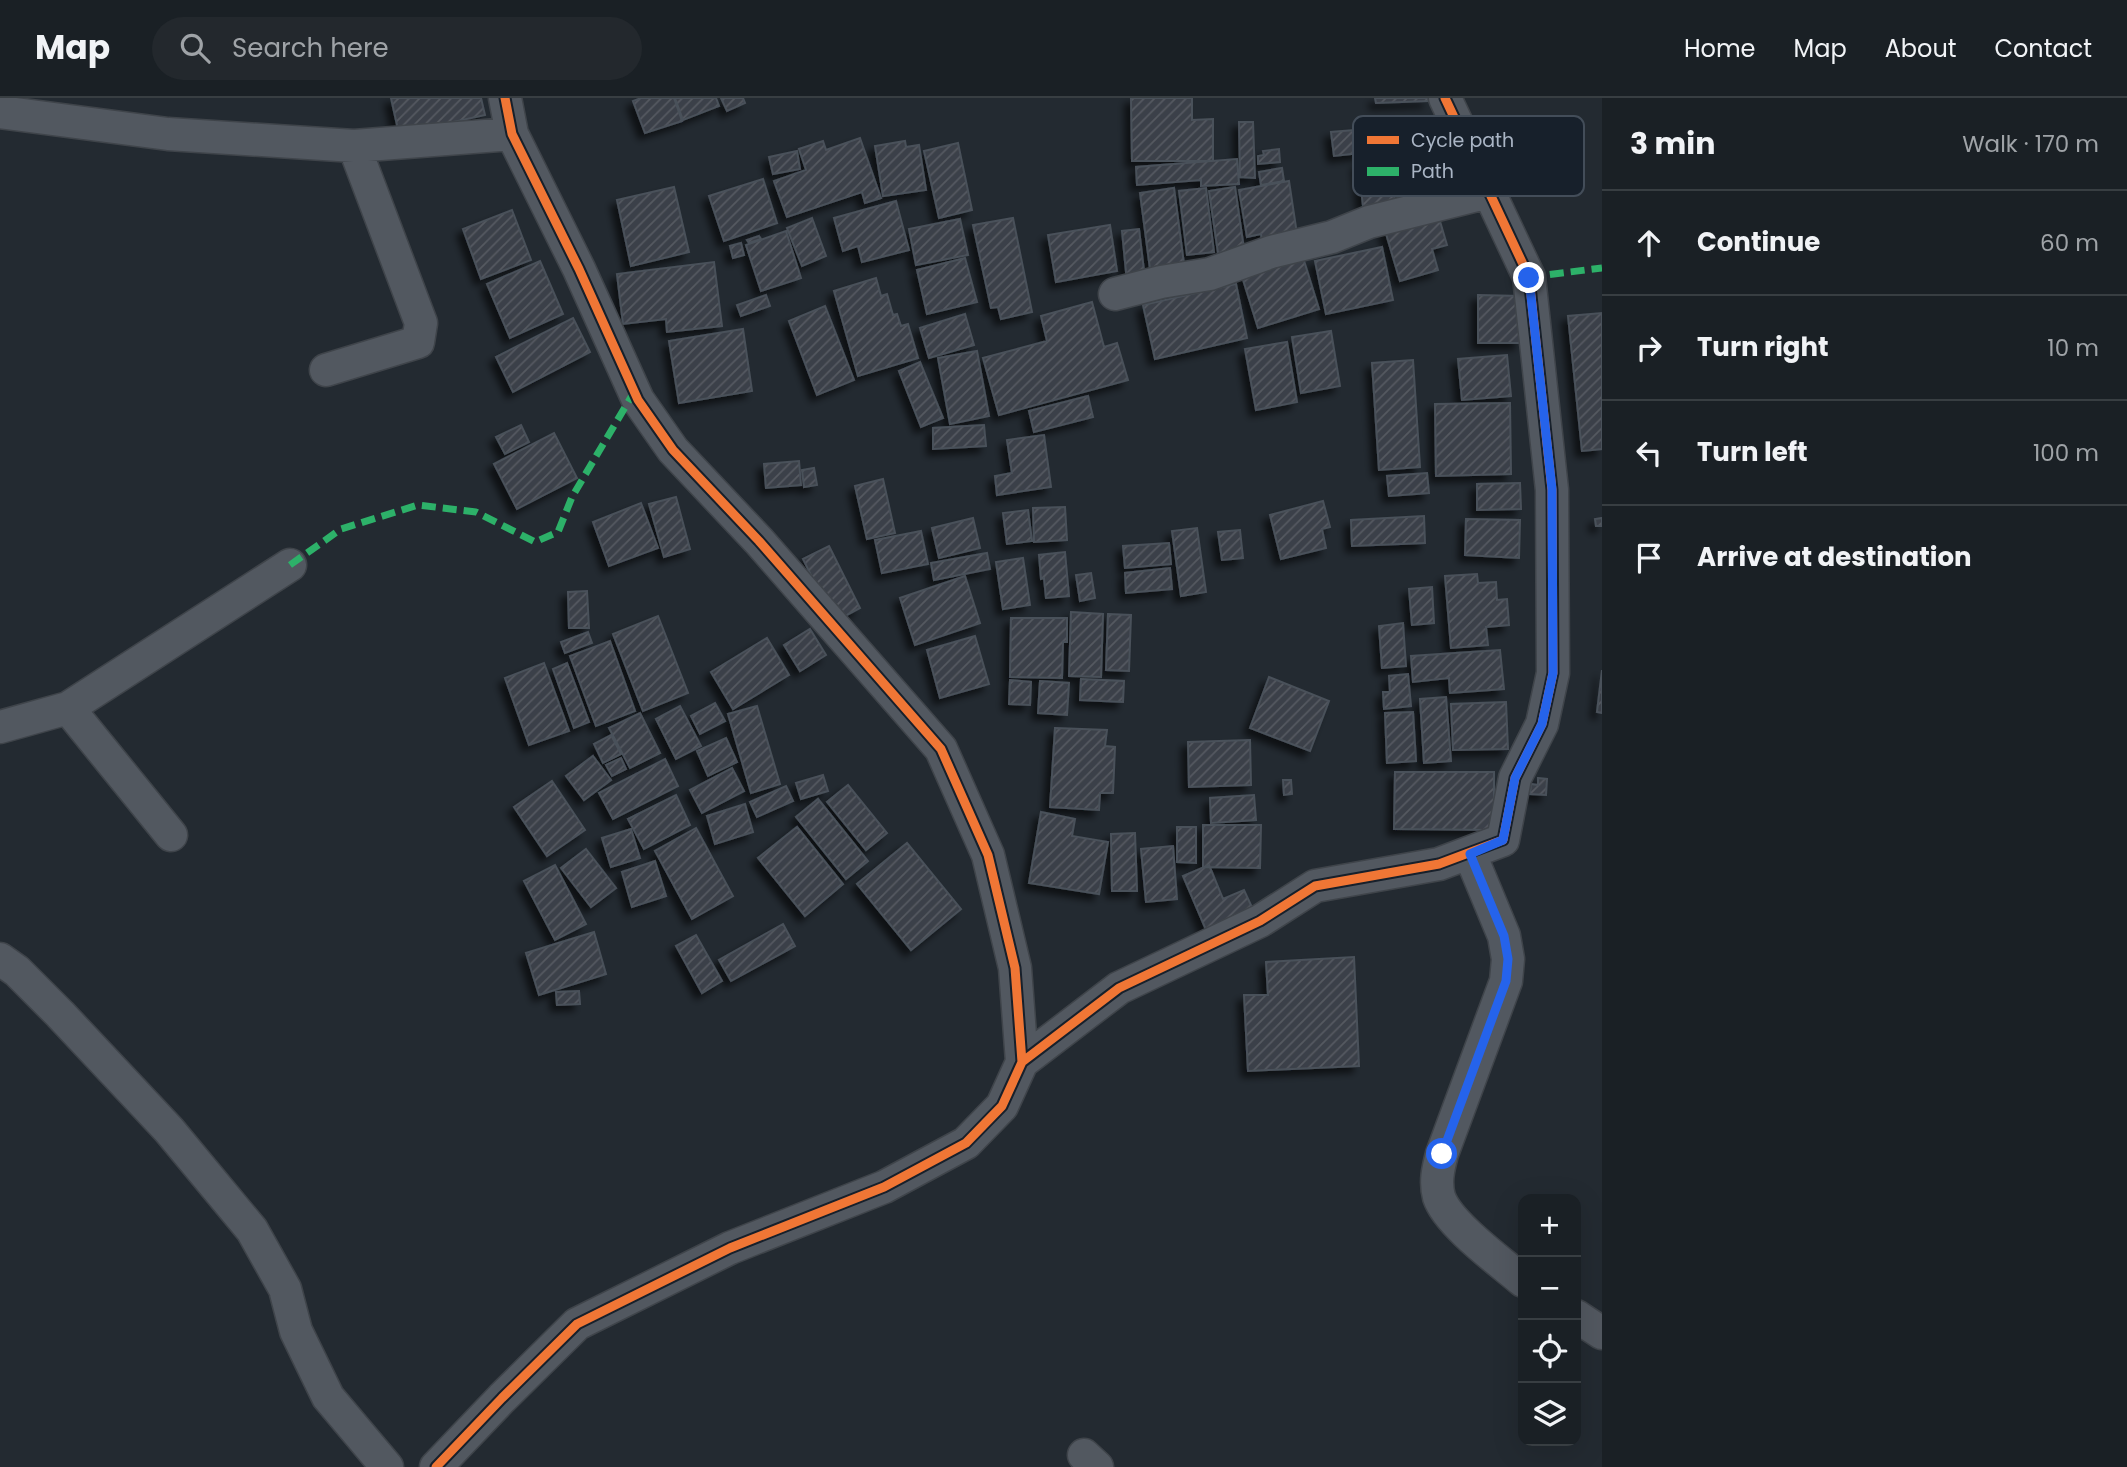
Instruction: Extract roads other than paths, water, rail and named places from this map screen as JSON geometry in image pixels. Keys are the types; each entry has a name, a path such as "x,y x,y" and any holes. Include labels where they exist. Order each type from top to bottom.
{"street":[{"path":"505,98 512,134 579,269 638,400 673,450 759,541 941,749 988,855 1015,968 1022,1062"},
{"path":"1445,98 1453,116"},
{"path":"0,112 167,134 354,146 512,134"},
{"path":"326,370 418,342 421,323 354,146"},
{"path":"1115,294 1161,282 1210,274 1271,252 1332,237 1369,222 1473,196"},
{"path":"436,1467 577,1324 730,1248 884,1187 966,1143 1002,1106 1022,1062 1119,988 1260,921 1315,886 1439,864 1503,840 1515,778 1542,724 1553,673 1552,489 1529,278 1491,196"},
{"path":"0,727 68,708 290,565"},
{"path":"68,708 170,835"},
{"path":"1470,854 1504,936 1508,959 1506,981 1436,1176 1439,1196 1448,1216 1518,1277"},
{"path":"0,959 17,971 169,1130 252,1230 285,1289 296,1331 328,1397 387,1467"},
{"path":"1581,1319 1602,1334"}]}
